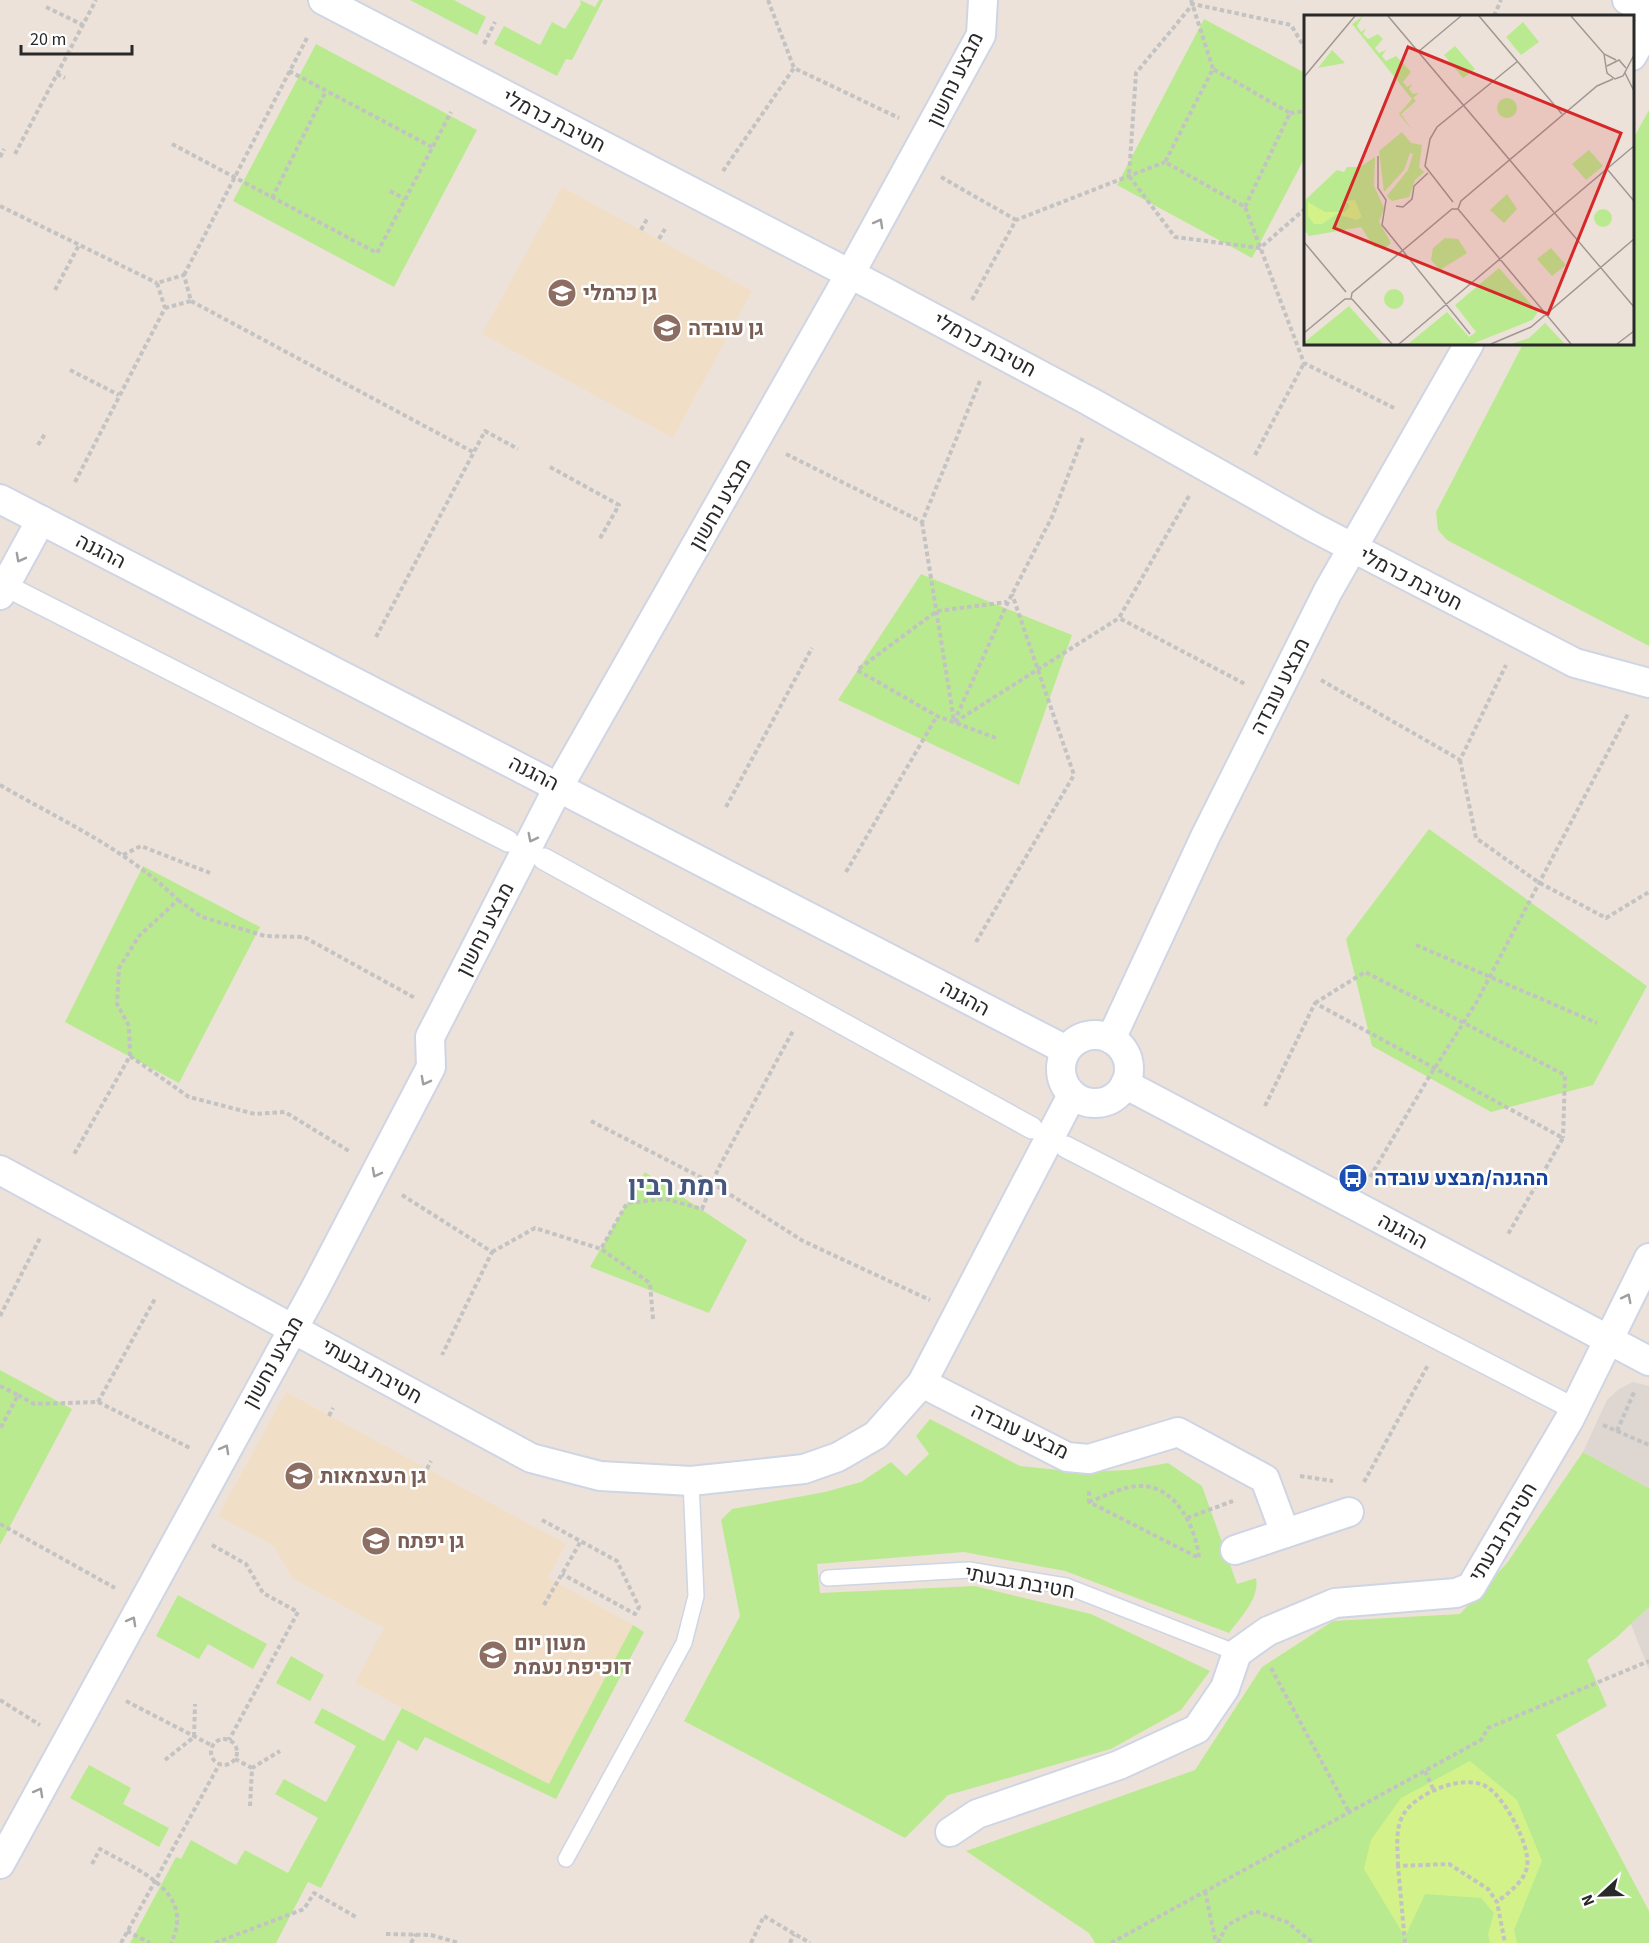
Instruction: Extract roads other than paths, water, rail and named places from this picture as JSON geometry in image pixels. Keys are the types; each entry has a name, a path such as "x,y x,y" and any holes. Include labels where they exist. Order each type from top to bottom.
{"street":[{"name":"חטיבת כרמלי","path":"324,0 956,329 1352,548 1575,663 1647,682"},
{"name":"מבצע נחשון","path":"4,1848 67,1741 432,1067 430,1037 559,786 850,274 981,35 983,0"},
{"path":"1627,0 1649,11"},
{"path":"1634,52 1649,26"},
{"name":"מבצע עובדה","path":"1111,1039 1205,837 1328,591 1468,345"},
{"name":"ההגנה","path":"0,499 1066,1050"},
{"path":"41,520 8,593 508,841"},
{"path":"544,859 1032,1128"},
{"path":"1089,1034 1111,1039 1121,1046 1127,1055 1129,1067 1125,1084 1115,1096 1106,1102 1083,1102 1072,1095 1061,1077 1060,1067 1066,1050 1078,1038 1089,1034"},
{"name":"ההגנה","path":"1125,1084 1608,1340 1643,1372"},
{"path":"691,1482 804,1469 838,1457 876,1435 921,1383 1072,1095"},
{"path":"1066,1147 1561,1402"},
{"name":"חטיבת גבעתי","path":"0,1170 531,1458 557,1467 626,1479 691,1482"},
{"name":"חטיבת גבעתי","path":"1246,1646 1268,1631 1335,1603 1456,1593 1471,1587 1569,1419 1649,1258"},
{"name":"מבצע עובדה","path":"921,1383 1067,1457 1089,1458 1178,1432 1265,1479 1285,1533"},
{"path":"1235,1550 1285,1533 1355,1500"},
{"path":"950,1832 977,1814 1119,1765 1197,1729 1225,1688 1246,1646"}],"lane":[{"path":"567,1860 684,1642 696,1596 691,1482"},
{"name":"חטיבת גבעתי","path":"828,1578 969,1570 1066,1586 1246,1646"}],"place":[{"name":"גן כרמלי","path":"562,293"},
{"name":"גן עובדה","path":"667,328"},
{"name":"ההגנה/מבצע עובדה","path":"1353,1178"},
{"name":"גן העצמאות","path":"299,1476"},
{"name":"גן יפתח","path":"376,1541"},
{"name":"מעון יום דוכיפת נעמת","path":"493,1655"}],"district":[{"name":"רמת רבין","path":"678,1186"}]}
